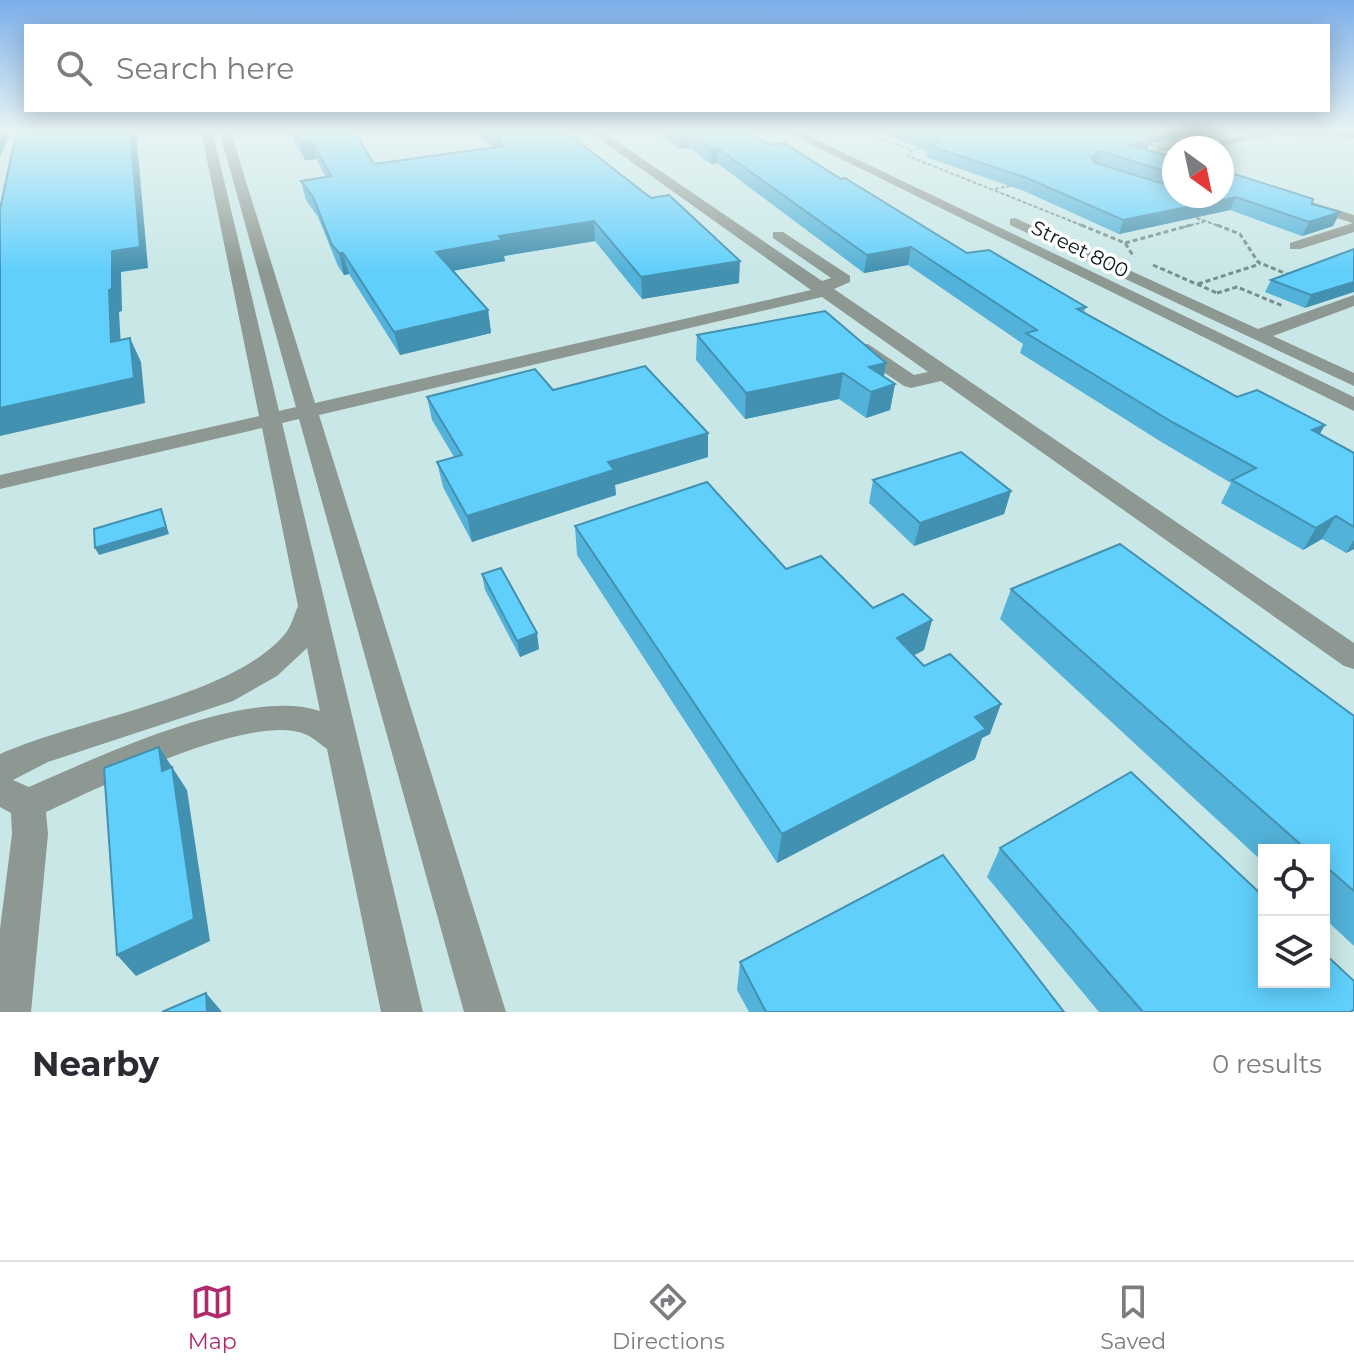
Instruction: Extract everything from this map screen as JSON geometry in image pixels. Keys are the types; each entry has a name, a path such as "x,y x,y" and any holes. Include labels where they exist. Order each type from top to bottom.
{"street":[{"path":"216,177 402,1012"},
{"path":"238,177 485,1012"},
{"path":"668,177 777,246 824,288 1354,658"},
{"name":"Street 800","path":"886,177 1354,405"},
{"name":"Street 800","path":"919,177 1354,380"},
{"path":"906,187 929,182"},
{"path":"1297,201 1354,219"},
{"path":"1295,246 1354,227"},
{"path":"0,482 695,321 824,288 844,279 802,251 777,246"},
{"path":"1258,335 1354,300"},
{"path":"695,321 715,335"},
{"path":"848,339 911,382 947,374"},
{"path":"871,355 906,345"},
{"path":"0,770 38,752 233,686 267,668 298,639 311,608"},
{"path":"10,1012 30,834 14,797 229,725 274,717 313,722 341,741"}],"path":[{"path":"963,177 1125,243 1206,222"},
{"path":"993,190 1019,184"},
{"path":"1182,213 1240,234 1260,264 1294,277"},
{"path":"1062,217 1075,214"},
{"path":"1125,243 1132,256 1217,293"},
{"path":"1197,284 1260,264"},
{"path":"1188,302 1237,287 1308,316"}],"building":[{"path":"7,177 134,177 140,247 112,251 112,289 109,290 111,342 130,338 134,378 0,408 0,209"},
{"path":"324,177 624,177 651,198 669,195 740,261 641,277 594,221 499,236 502,240 436,252 488,310 394,332 343,253 332,245 313,197 301,181"},
{"path":"758,177 845,178 967,253 989,250 1086,307 1077,309 1237,397 1257,390 1325,425 1312,430 1354,453 1354,527 1336,516 1316,528 1232,480 1256,468 1172,422 1026,333 1037,330 911,247 867,255"},
{"path":"1025,177 1142,177 1162,183 1162,208 1182,208 1123,220"},
{"path":"1234,177 1245,177 1313,199 1312,204 1340,212 1309,222 1236,197"},
{"path":"1354,249 1354,282 1311,295 1271,280"},
{"path":"825,311 886,363 869,367 895,384 871,392 843,373 746,393 697,335"},
{"path":"645,366 708,433 608,462 614,470 467,516 437,462 462,455 427,397 535,369 553,390"},
{"path":"961,452 1011,491 920,523 873,480"},
{"path":"707,482 786,569 821,556 873,608 903,594 932,620 897,638 924,666 950,654 1001,704 975,717 986,729 782,834 575,526"},
{"path":"161,509 166,527 95,548 94,529"},
{"path":"1120,544 1354,716 1354,891 1330,870 1330,844 1300,844 1011,589"},
{"path":"501,568 537,633 517,641 482,574"},
{"path":"159,747 162,771 172,767 194,919 117,955 104,768"},
{"path":"1131,772 1258,891 1258,988 1330,988 1330,959 1354,981 1354,1009 1351,1012 1143,1012 1000,848"},
{"path":"943,855 1064,1012 766,1012 740,962"},
{"path":"206,993 207,1012 162,1012"}]}
